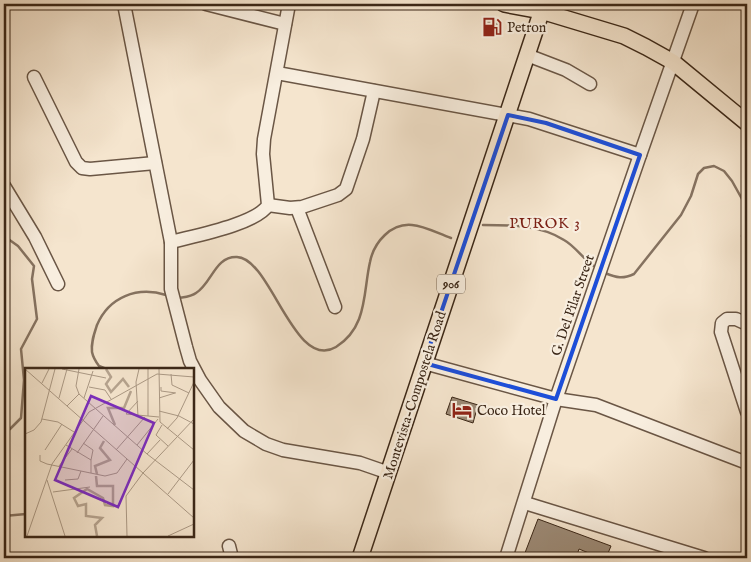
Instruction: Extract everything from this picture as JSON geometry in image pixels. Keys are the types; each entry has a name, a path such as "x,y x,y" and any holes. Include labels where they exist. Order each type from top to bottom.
{"main road":[{"path":"504,4 543,7 624,36 673,62 747,123"},
{"name":"Montevista-Compostela Road","path":"360,558 543,7"}],"street":[{"path":"124,4 171,242 170,289 190,361 194,368"},
{"path":"206,4 286,24"},
{"path":"171,242 252,219 261,214 268,205 264,139 289,4"},
{"name":"G. Del Pilar Street","path":"506,558 525,503 556,399 693,4"},
{"path":"527,55 566,70 590,84"},
{"path":"277,74 546,123 640,155"},
{"path":"34,77 76,162 82,168 90,169 155,163"},
{"path":"268,205 297,208 338,195 346,189 363,139 374,91"},
{"path":"4,186 35,237 58,284"},
{"path":"297,208 335,307"},
{"path":"747,324 736,319 727,319 724,320 721,328 723,342 747,412"},
{"path":"424,363 556,399 596,405 747,463"},
{"path":"194,369 219,406 244,431 266,444 284,450 360,463 389,473"},
{"path":"525,503 704,558"}],"highlighted area":[{"path":"508,115 546,123 640,155 556,399 424,363"}],"building":[{"name":"Petron","path":"486,19 501,23 499,34 483,30"},
{"path":"452,397 478,405 473,423 446,414"},
{"path":"538,519 611,546 606,558 601,558 579,549 576,558 523,558"}],"waterway":[{"path":"605,273 620,277 634,274 681,215 691,196 698,174 704,168 714,166 724,171 742,199 745,217 742,236 747,258"},
{"path":"178,298 196,293 219,265 230,258 237,257 249,262 261,275 295,330 308,344 321,350 336,347 354,330 359,319 365,297 372,255 385,235 397,227 412,225 427,228 451,238"},
{"path":"483,225 514,226 545,231 568,243 594,266"},
{"path":"4,236 18,246 34,266 32,279 37,319 21,349 24,380 21,418 10,429 4,431"},
{"path":"104,368 99,366 92,352 94,335 102,315 116,301 125,296 145,292 166,295"},
{"path":"4,516 25,514"}],"place":[{"name":"Petron","path":"492,27"},
{"name":"Coco Hotel","path":"462,410"}],"district":[{"name":"PUROK 3","path":"545,223"}]}
